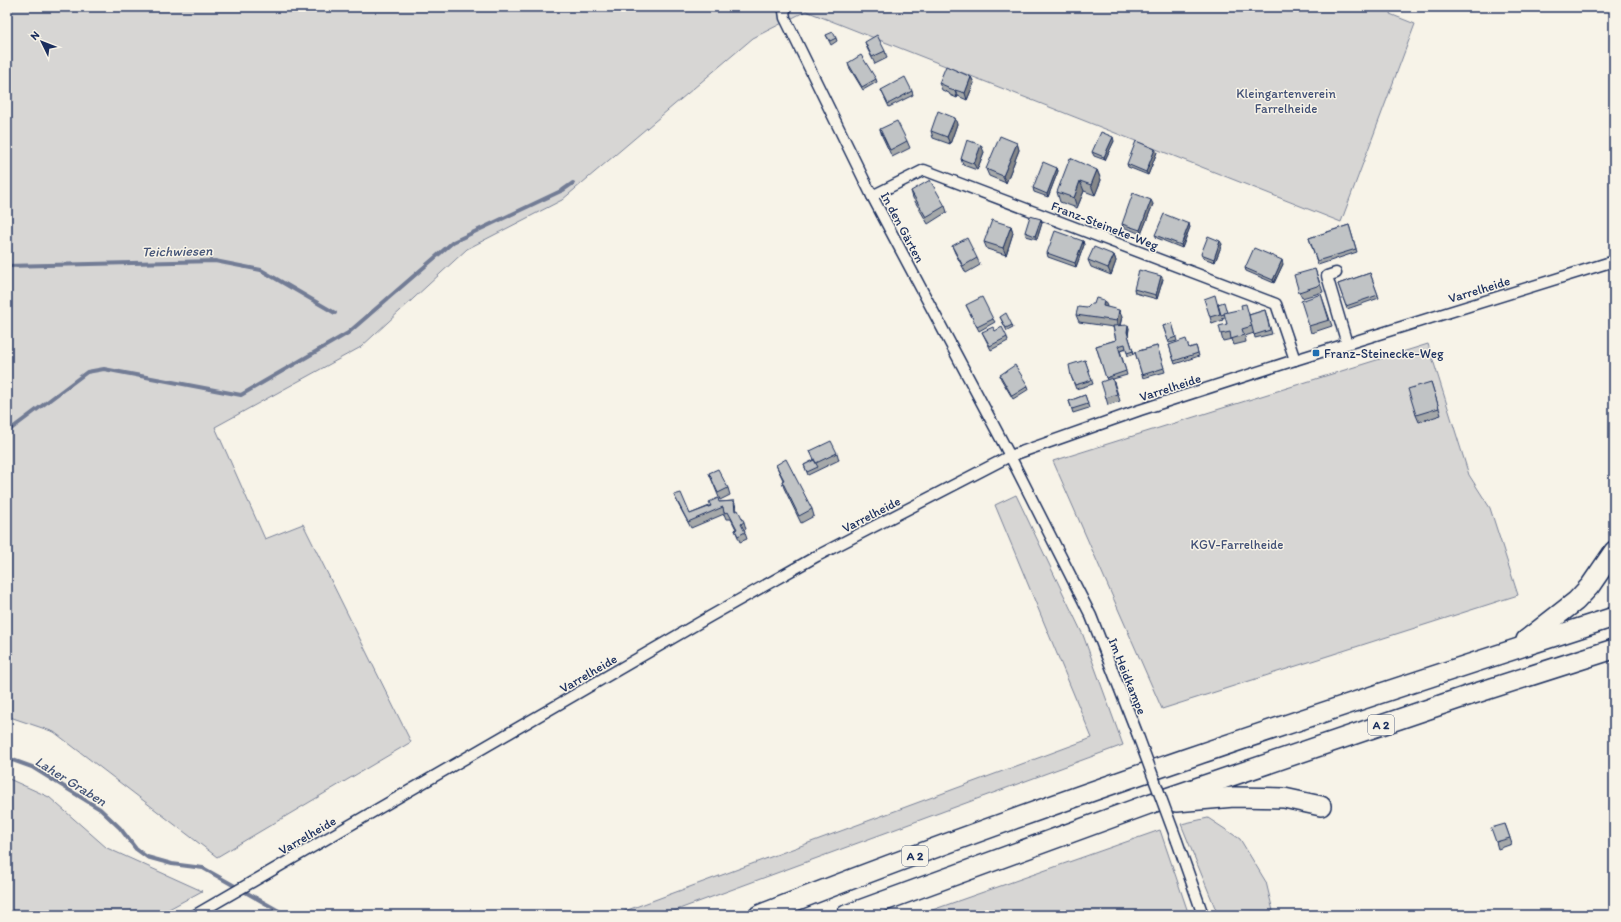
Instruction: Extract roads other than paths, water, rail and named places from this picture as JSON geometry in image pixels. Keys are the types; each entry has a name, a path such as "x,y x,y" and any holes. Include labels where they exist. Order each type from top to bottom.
{"highway":[{"path":"1514,649 1576,601 1590,586 1614,551"},
{"name":"A 2","path":"759,915 1071,799 1310,716 1614,617"},
{"name":"A 2","path":"846,915 1149,804 1464,697 1614,649"},
{"path":"1149,804 1234,797 1284,798 1321,806"}],"street":[{"name":"In den Gärten","path":"787,7 784,11 785,18 872,196 1010,456"},
{"name":"Franz-Steineke-Weg","path":"872,196 924,170 1276,304 1294,360"},
{"name":"Varrelheide","path":"195,915 817,556 1010,456 1140,410 1294,360 1614,261"},
{"path":"1336,273 1327,276 1347,344"},
{"name":"Im Heidkampe","path":"1010,456 1091,616 1137,733 1203,915"}],"waterway":[{"path":"7,432 87,372 104,369 241,395 348,333 453,242 563,190 573,183"},
{"name":"Teichwiesen","path":"7,266 215,261 261,270 335,313"},
{"name":"Laher Graben","path":"7,758 32,767 100,809 120,828 136,849 147,857 172,864 203,868 286,915"}],"place":[{"name":"Franz-Steinecke-Weg","path":"1316,353"}],"park label":[{"name":"Kleingartenverein Farrelheide","path":"1286,100"},
{"name":"KGV-Farrelheide","path":"1237,544"}]}
